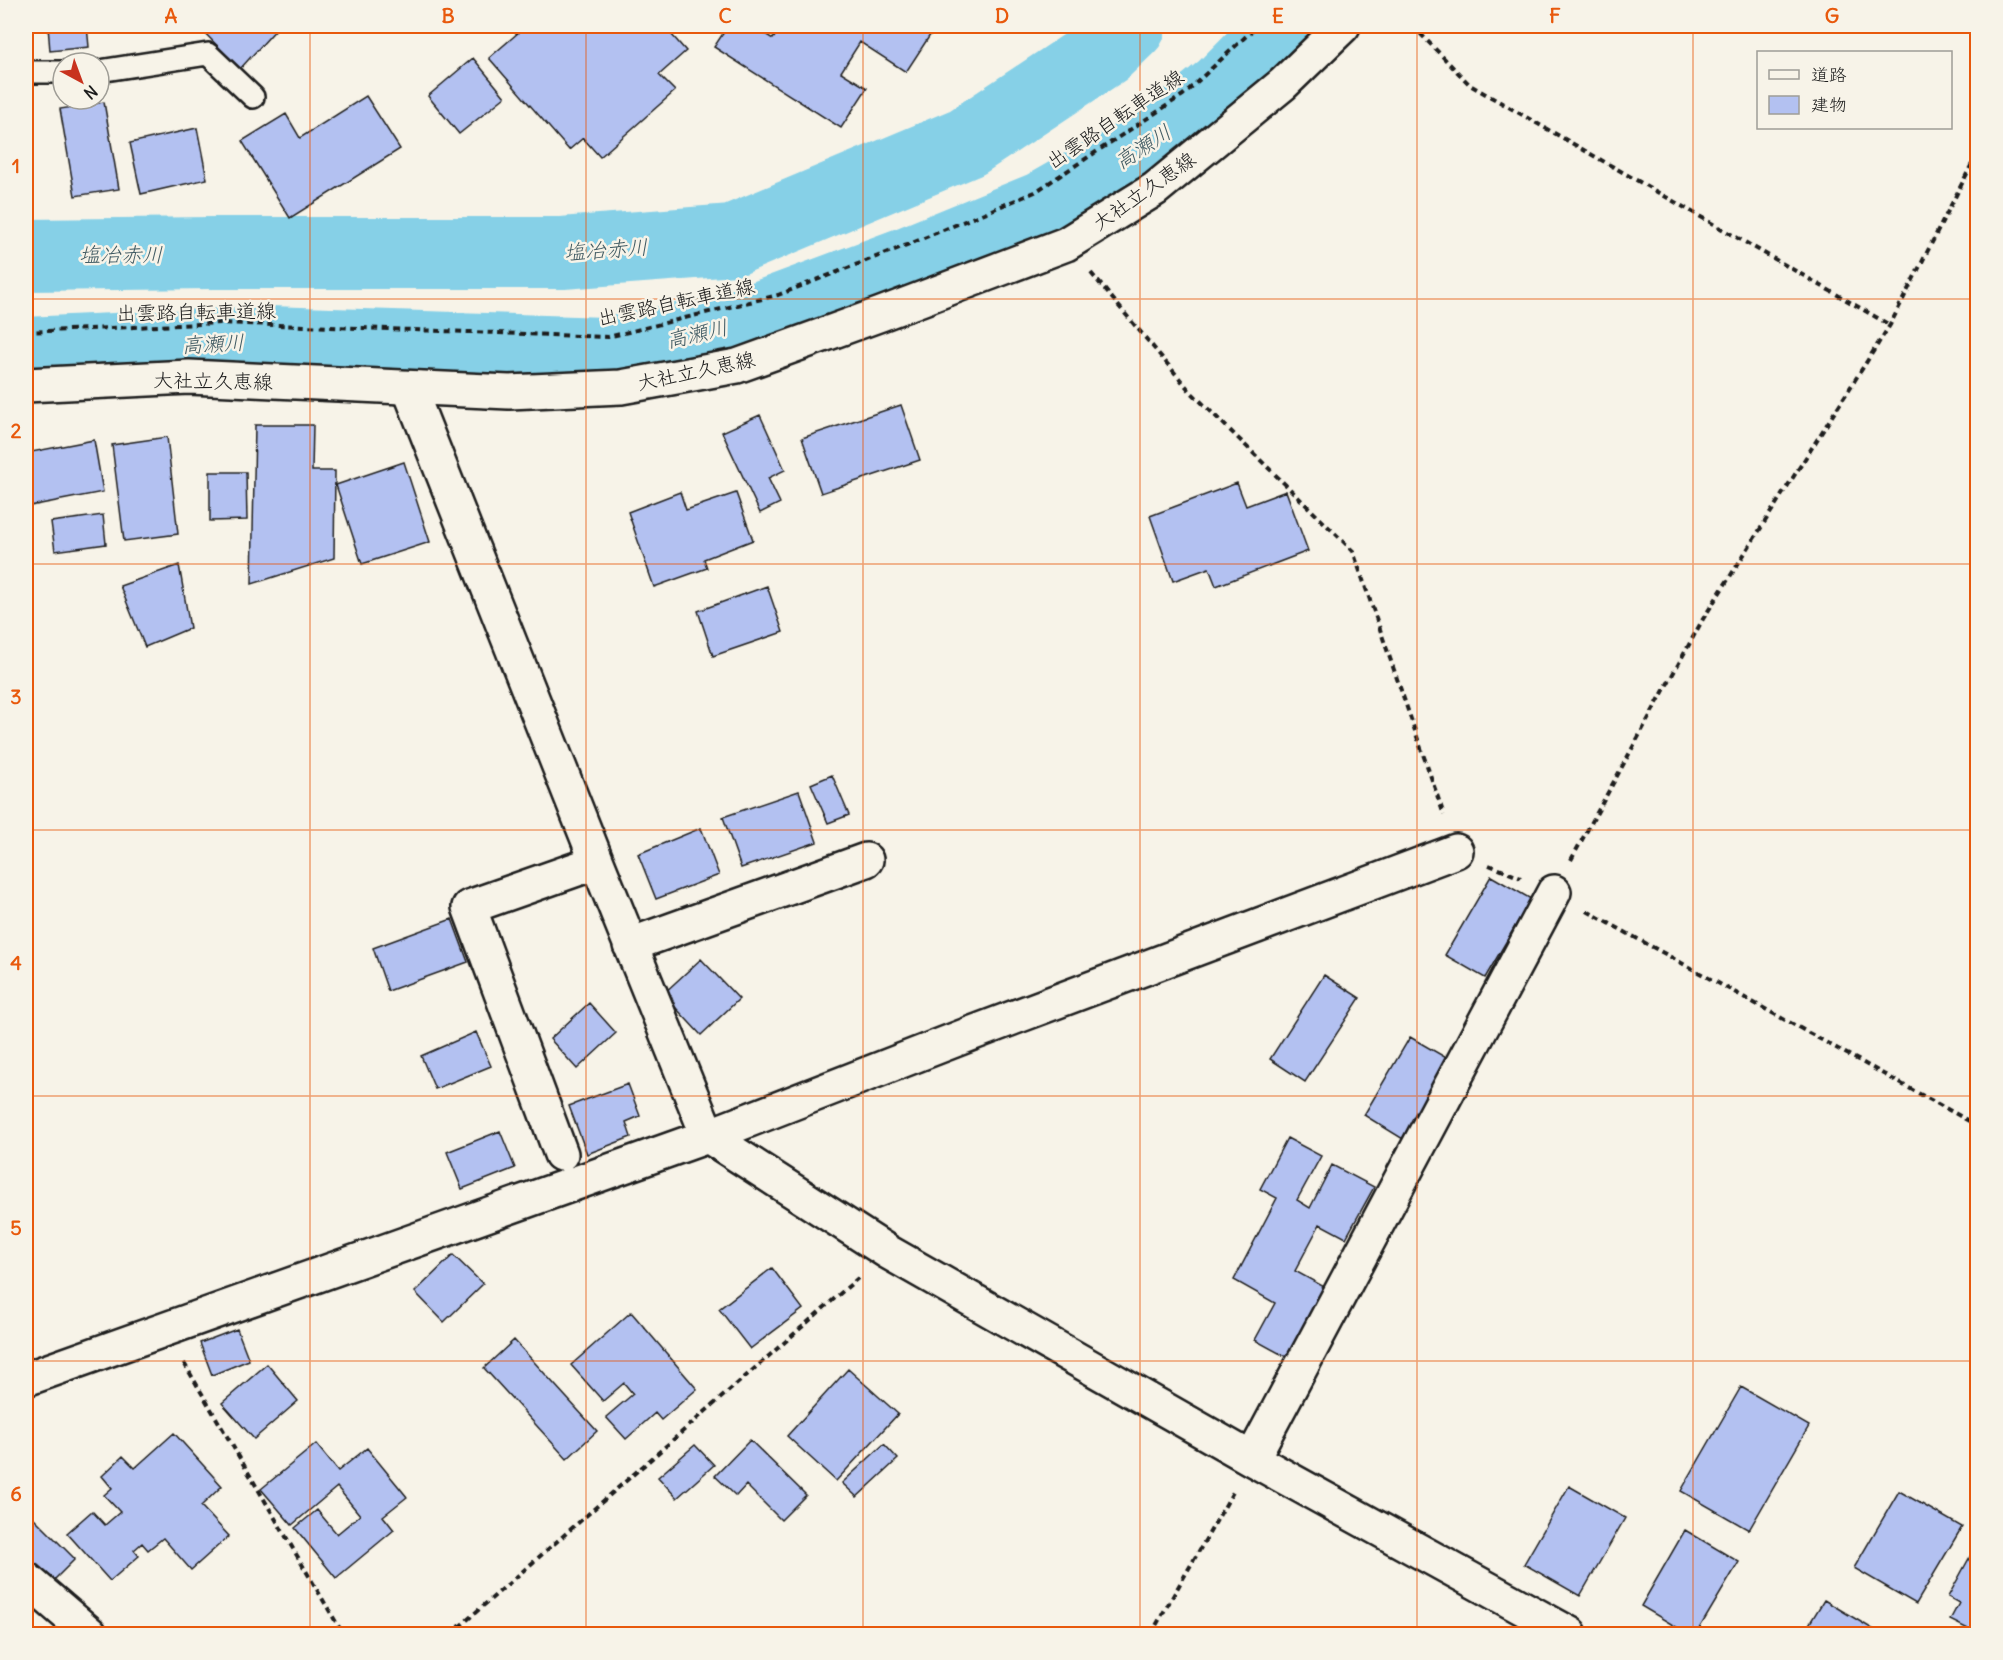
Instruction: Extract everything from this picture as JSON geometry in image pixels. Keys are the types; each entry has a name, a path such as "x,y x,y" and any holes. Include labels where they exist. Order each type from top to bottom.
{"street":[{"name":"大社立久恵線","path":"26,386 189,377 509,392 621,387 737,366 1066,244 1155,189 1283,84 1343,26"},
{"path":"410,388 708,1136 888,1252 1252,1459 1570,1635"},
{"path":"26,1380 708,1136 969,1034 1456,851"},
{"path":"630,945 866,860"},
{"path":"561,1154 469,908 597,862"},
{"path":"1252,1459 1554,892"},
{"path":"26,1579 90,1635"}],"lane":[{"path":"111,69 208,54 253,98"},
{"path":"26,72 51,72"}],"path":[{"name":"出雲路自転車道線","path":"26,332 220,323 608,337 778,295 1035,192 1183,95 1257,26"},
{"path":"1413,26 1470,85 1890,325"},
{"path":"1554,892 1703,619 1890,325 1977,152"},
{"path":"1066,244 1190,391 1353,550 1456,851 1554,892 1977,1126"},
{"path":"451,1635 888,1252"},
{"path":"164,1330 343,1635"},
{"path":"1151,1635 1252,1459"}],"building":[{"path":"48,26 87,26 89,47 50,51"},
{"path":"198,26 279,26 240,69"},
{"path":"526,26 664,26 686,51 659,75 675,91 600,157 583,138 569,150 489,58"},
{"path":"728,26 752,26 773,39 782,26 936,26 906,72 860,42 841,72 867,88 841,128 714,47"},
{"path":"473,58 505,97 459,134 428,96"},
{"path":"366,96 400,149 290,218 242,141 286,114 300,138"},
{"path":"60,111 106,111 119,189 75,196"},
{"path":"197,128 207,179 141,194 130,143"},
{"path":"26,159 29,203 26,204"},
{"path":"901,405 920,460 821,493 802,438"},
{"path":"760,415 785,470 768,478 780,503 760,513 722,432"},
{"path":"255,425 313,425 312,471 335,471 334,558 252,584"},
{"path":"167,437 178,534 124,541 112,445"},
{"path":"94,440 103,492 30,506 26,479 26,453"},
{"path":"404,462 430,542 362,564 336,485"},
{"path":"210,472 246,472 247,520 210,521"},
{"path":"1237,483 1246,506 1286,491 1308,551 1216,586 1209,568 1173,581 1150,516"},
{"path":"680,492 686,510 736,493 753,540 704,559 707,568 654,587 628,512"},
{"path":"103,515 106,544 55,551 51,522"},
{"path":"179,565 190,628 145,647 120,586"},
{"path":"767,586 783,632 713,656 698,611"},
{"path":"832,775 849,815 828,823 811,784"},
{"path":"799,791 817,842 741,868 723,817"},
{"path":"701,828 719,875 656,899 638,854"},
{"path":"1491,876 1531,899 1485,978 1445,955"},
{"path":"452,919 468,962 388,991 373,948"},
{"path":"701,959 739,999 701,1035 663,994"},
{"path":"1324,975 1360,998 1305,1082 1270,1059"},
{"path":"589,1003 616,1033 577,1069 550,1039"},
{"path":"476,1032 491,1066 435,1089 421,1056"},
{"path":"1410,1037 1450,1060 1403,1139 1364,1115"},
{"path":"628,1084 640,1116 626,1122 631,1137 587,1154 569,1106"},
{"path":"500,1131 515,1168 462,1189 447,1152"},
{"path":"1287,1138 1321,1156 1297,1200 1310,1208 1332,1165 1374,1187 1346,1238 1320,1224 1295,1271 1328,1289 1290,1359 1255,1340 1275,1303 1234,1280 1277,1198 1260,1189"},
{"path":"453,1255 483,1284 444,1322 415,1292"},
{"path":"772,1268 803,1309 750,1349 719,1309"},
{"path":"631,1312 697,1389 661,1420 655,1413 626,1439 606,1417 633,1394 624,1383 603,1401 571,1365"},
{"path":"237,1329 249,1360 212,1375 200,1343"},
{"path":"514,1340 597,1431 567,1459 484,1368"},
{"path":"267,1364 298,1401 254,1439 222,1403"},
{"path":"848,1369 898,1414 836,1481 787,1436"},
{"path":"1741,1387 1809,1426 1749,1530 1681,1491"},
{"path":"174,1433 222,1486 201,1506 229,1536 191,1570 163,1538 148,1550 142,1543 134,1550 139,1556 110,1581 67,1533 92,1511 105,1525 120,1512 104,1495 112,1488 102,1476 123,1456 135,1468"},
{"path":"750,1440 806,1495 781,1520 746,1485 736,1496 715,1476"},
{"path":"316,1444 338,1471 367,1448 407,1497 383,1516 394,1530 336,1578 295,1528 317,1510 337,1534 360,1515 337,1487 292,1525 261,1489"},
{"path":"884,1444 898,1459 857,1497 842,1483"},
{"path":"695,1445 714,1465 677,1498 658,1477"},
{"path":"1569,1486 1625,1518 1580,1596 1524,1564"},
{"path":"1899,1491 1962,1527 1916,1604 1854,1568"},
{"path":"32,1516 75,1559 50,1584 26,1559 26,1523"},
{"path":"1685,1530 1739,1562 1696,1634 1688,1634 1641,1606"},
{"path":"1978,1542 1978,1634 1950,1620 1959,1603 1948,1597"},
{"path":"1824,1600 1881,1634 1817,1634 1808,1626"}],"waterway":[{"name":"塩冶赤川","path":"26,255 562,253 733,240 967,142 1104,51 1130,26"},
{"name":"高瀬川","path":"26,353 269,342 604,353 723,331 906,263 1043,207 1155,143 1223,88 1284,26"}]}
